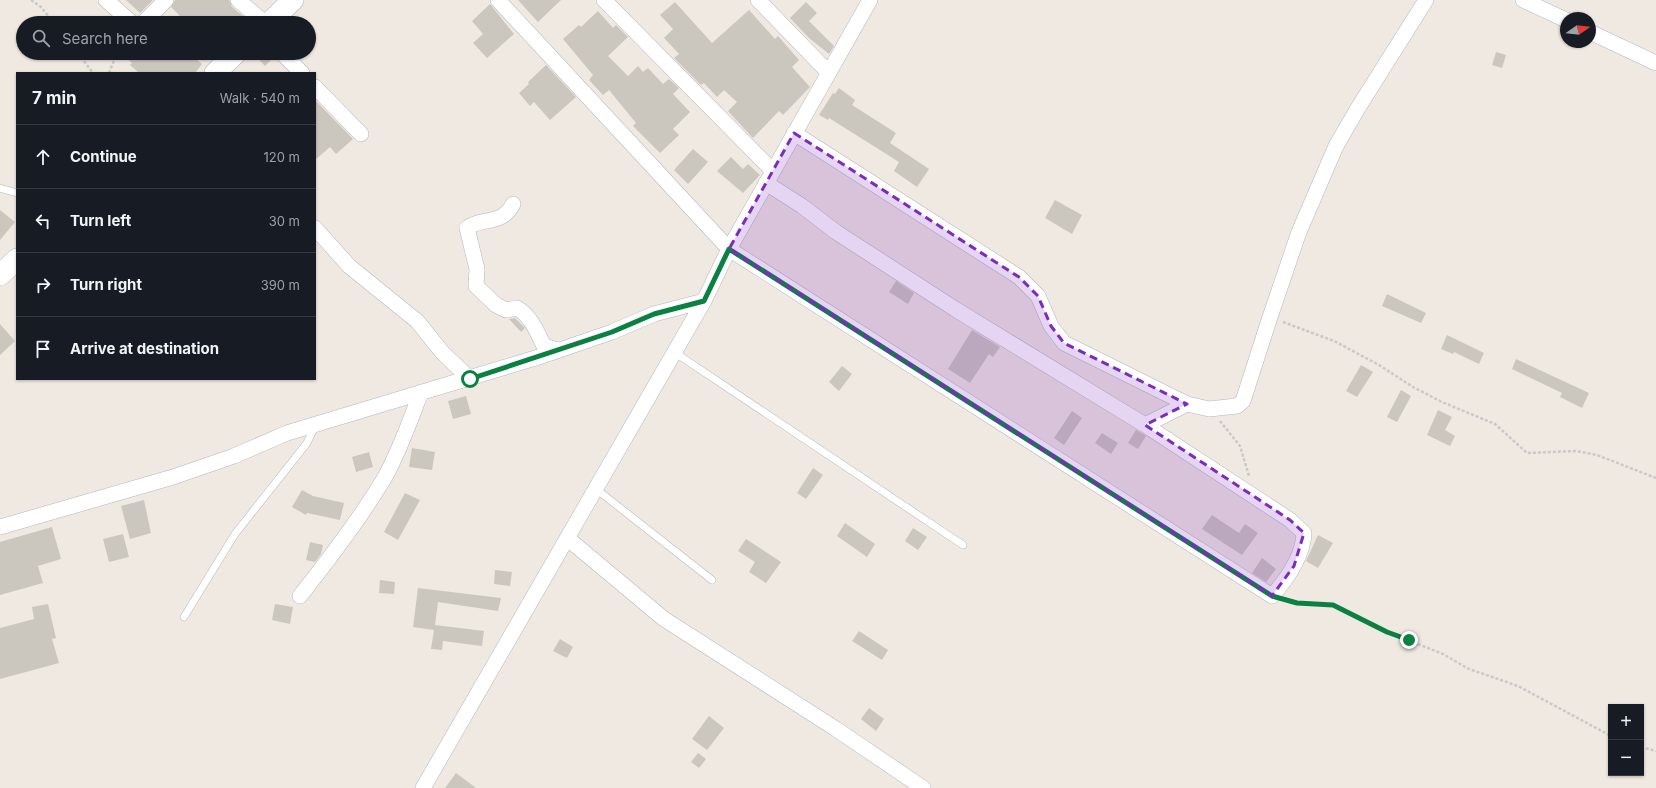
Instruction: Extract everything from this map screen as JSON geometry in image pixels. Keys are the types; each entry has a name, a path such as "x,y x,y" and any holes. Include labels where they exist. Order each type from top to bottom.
{"main road":[{"path":"277,16 294,0"},
{"path":"216,72 229,60"},
{"path":"0,275 16,260"}],"street":[{"path":"106,0 124,16"},
{"path":"150,16 166,0"},
{"path":"238,0 257,16"},
{"path":"498,0 729,249 1272,596 1294,566 1304,540 1304,533 1290,520 1145,425 955,309 836,232 802,206 766,183"},
{"path":"604,0 772,170"},
{"path":"758,0 829,73"},
{"path":"424,788 704,301 729,249 772,170 870,0"},
{"path":"794,133 1019,277 1038,296 1051,326 1064,343 1187,404 1209,409 1237,406 1244,401 1270,316 1299,232 1336,146 1358,108 1426,0"},
{"path":"1523,0 1560,17"},
{"path":"1596,35 1656,63"},
{"path":"289,60 301,72"},
{"path":"316,88 361,134"},
{"path":"513,204 509,211 502,217 488,222 471,225 466,228 477,269 476,286 496,305 506,310 517,308 520,310 533,323 544,346 557,350"},
{"path":"316,229 349,266 417,321 442,352 470,379"},
{"path":"0,527 173,477 234,456 287,433 315,426 421,392 470,379 612,332 654,314 704,301"},
{"path":"300,596 345,539 385,476 405,434 421,392"},
{"path":"1145,425 1187,404"},
{"path":"567,538 664,619 836,729 923,788"}],"lane":[{"path":"0,188 16,193"},
{"path":"674,352 963,545"},
{"path":"184,617 235,534 307,443 315,426"},
{"path":"596,489 712,580"}],"path":[{"path":"31,0 41,7 48,16"},
{"path":"83,60 92,72"},
{"path":"108,72 114,60"},
{"path":"1270,316 1340,344 1368,359 1420,391 1495,424 1527,453 1576,451 1597,455 1656,478"},
{"path":"1209,409 1240,446 1256,498"},
{"path":"1272,596 1297,603 1333,605 1387,632 1443,654 1469,669 1518,686 1608,734"},
{"path":"1644,748 1656,751"}],"highlighted area":[{"path":"794,133 1019,277 1038,296 1051,326 1064,343 1187,404 1145,425 1290,520 1304,533 1294,566 1272,596 729,249"}],"building":[{"path":"126,0 153,0 140,13"},
{"path":"175,0 229,0 232,7 243,16 180,16 171,7"},
{"path":"518,0 561,0 538,22"},
{"path":"675,2 712,43 749,10 775,39 778,36 799,60 792,67 810,87 783,115 779,111 753,138 728,111 737,102 724,90 717,97 704,83 701,85 674,58 679,54 664,38 673,29 660,15"},
{"path":"806,2 817,13 809,21 834,46 829,54 809,38 790,18"},
{"path":"490,4 514,34 487,58 473,43 483,34 472,21"},
{"path":"598,11 613,28 616,25 628,37 608,56 628,76 638,66 643,72 648,68 663,84 669,79 679,88 673,94 690,112 673,129 679,135 660,153 633,126 636,123 609,90 603,95 589,80 593,75 563,39 579,25 581,27"},
{"path":"1496,52 1506,55 1502,68 1492,65"},
{"path":"128,60 197,60 202,64 196,72 138,72 130,65 132,63"},
{"path":"259,60 271,60 265,66"},
{"path":"546,65 576,97 550,120 534,102 530,106 519,93"},
{"path":"839,88 855,100 852,105 896,133 890,143 929,169 917,187 894,171 899,162 829,118 828,120 819,115 833,93 835,94"},
{"path":"316,101 353,139 336,154 330,147 316,159"},
{"path":"693,149 708,162 688,184 674,170"},
{"path":"731,157 743,169 748,164 760,175 743,193 717,171"},
{"path":"1055,200 1082,215 1072,234 1045,218"},
{"path":"0,210 15,222 0,240"},
{"path":"896,281 914,293 908,304 889,292"},
{"path":"1387,294 1426,313 1421,323 1382,306"},
{"path":"515,318 525,328 521,332 509,319"},
{"path":"0,324 15,341 0,355"},
{"path":"972,330 1000,347 993,357 989,354 970,383 948,369"},
{"path":"1447,335 1484,353 1479,364 1454,352 1453,354 1441,349"},
{"path":"1516,359 1589,393 1582,408 1560,397 1562,393 1512,369"},
{"path":"1361,365 1373,372 1357,397 1346,391"},
{"path":"842,366 852,374 839,391 829,382"},
{"path":"1401,390 1411,396 1397,422 1387,417"},
{"path":"466,396 471,414 453,419 448,401"},
{"path":"1438,410 1452,417 1445,430 1455,436 1450,446 1427,435"},
{"path":"1072,411 1082,418 1064,445 1054,438"},
{"path":"1136,430 1146,436 1138,449 1128,443"},
{"path":"1102,433 1118,443 1111,454 1095,443"},
{"path":"412,448 435,452 432,470 409,467"},
{"path":"369,452 373,467 356,472 352,457"},
{"path":"813,468 823,475 806,499 797,493"},
{"path":"302,490 313,496 344,503 340,520 307,513 306,515 292,507"},
{"path":"405,493 420,500 398,540 384,532"},
{"path":"144,500 151,533 130,539 121,506"},
{"path":"1212,515 1239,533 1245,524 1258,533 1242,555 1202,529"},
{"path":"845,523 875,544 867,557 837,536"},
{"path":"52,527 61,559 38,566 43,583 0,595 0,542"},
{"path":"913,528 927,537 918,550 905,541"},
{"path":"123,534 129,557 109,562 103,539"},
{"path":"1318,535 1333,543 1318,568 1306,561"},
{"path":"746,539 781,562 766,583 749,572 755,562 738,551"},
{"path":"310,542 323,545 321,554 315,562 306,560"},
{"path":"1262,558 1276,569 1266,582 1252,573"},
{"path":"495,570 512,572 510,586 494,584"},
{"path":"380,580 395,582 394,594 379,593"},
{"path":"418,588 501,598 498,611 438,602 435,625 484,631 482,646 443,641 442,650 431,649 434,630 413,627"},
{"path":"48,604 56,638 52,639 59,663 0,679 0,628 34,619 32,607"},
{"path":"275,604 293,607 290,624 272,620"},
{"path":"859,631 888,650 882,660 852,641"},
{"path":"560,639 573,647 567,658 553,651"},
{"path":"869,708 884,719 876,731 861,719"},
{"path":"709,716 724,728 707,750 692,739"},
{"path":"698,753 706,759 699,768 691,762"},
{"path":"456,773 476,788 445,788"}],"route":[{"path":"470,379 612,332 654,314 704,301 729,249 999,420 1272,596 1297,603 1322,603 1333,605 1387,632 1409,640"}]}
